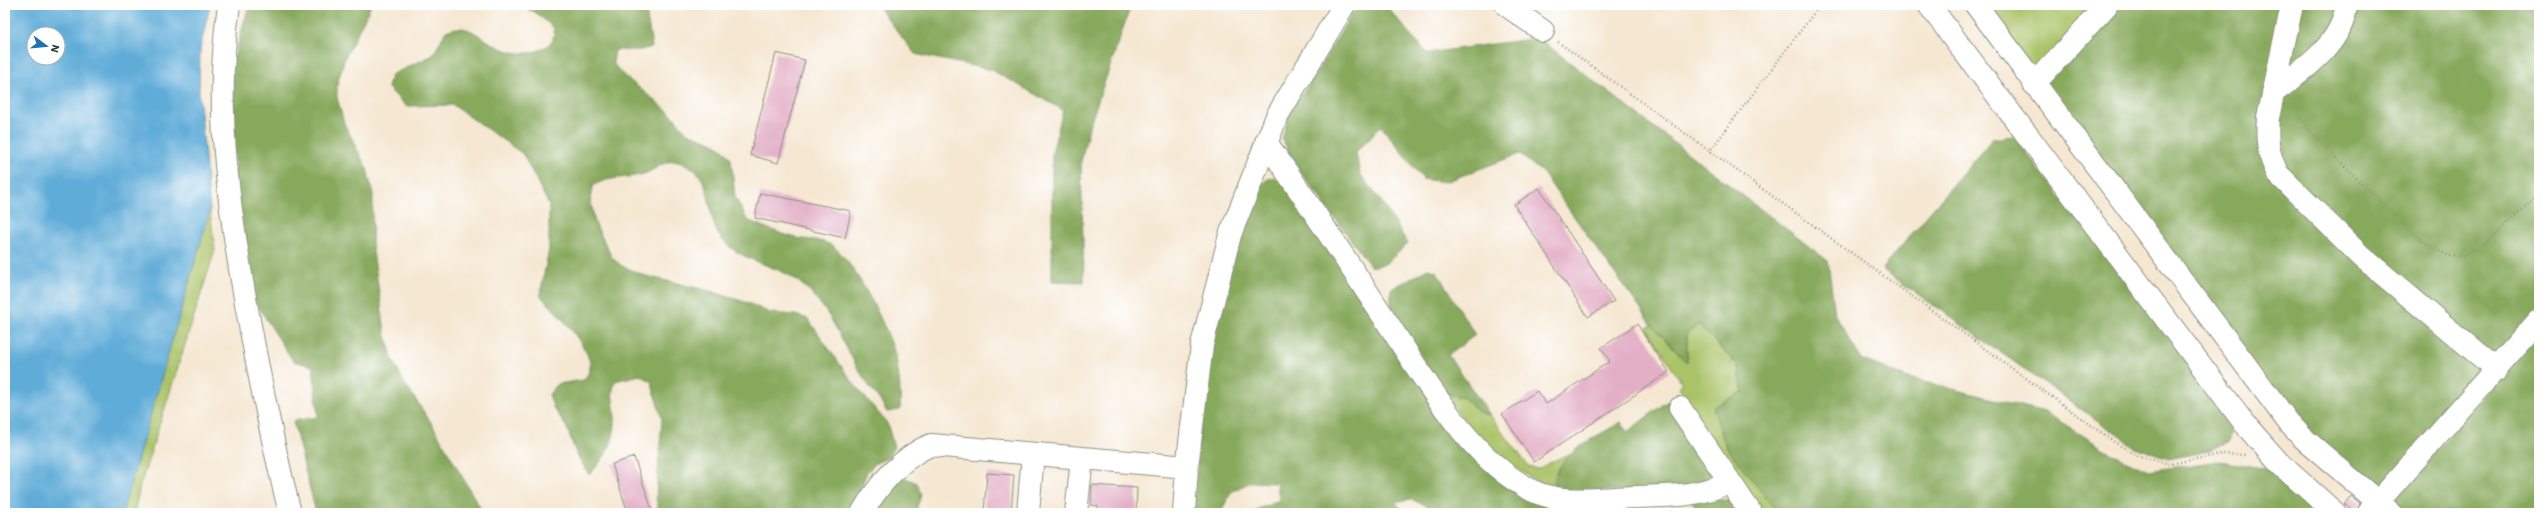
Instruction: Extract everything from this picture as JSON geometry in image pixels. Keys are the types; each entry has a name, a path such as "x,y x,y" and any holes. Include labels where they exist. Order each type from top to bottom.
{"street":[{"path":"229,5 223,42 226,170 233,235 272,439 290,513"},
{"path":"1184,513 1187,467 1202,345 1230,235 1277,116 1344,5"},
{"path":"1506,5 1543,31"},
{"path":"1929,5 2249,429 2274,457 2335,513"},
{"path":"1976,5 2289,423 2379,509 2539,320"},
{"path":"2034,84 2107,5"},
{"path":"2292,5 2285,74 2273,93 2266,137 2270,158 2278,174 2361,256 2497,370"},
{"path":"2285,74 2319,54 2341,29 2346,16 2346,5"},
{"path":"1266,142 1441,403 1482,452 1510,478 1535,492 1564,499 1683,496 1711,491 1730,482"},
{"path":"1680,408 1751,513"},
{"path":"862,513 883,483 918,450 931,445 1187,467"},
{"path":"1028,513 1033,454"},
{"path":"1076,513 1082,459"}],"path":[{"path":"1709,152 1820,5"},
{"path":"1543,31 1709,152 2116,443 2138,456 2169,464 2222,454 2274,457"},
{"path":"2285,74 2299,115 2314,136 2419,239 2448,256 2462,256 2486,244 2539,194"}],"green space":[{"path":"249,5 371,5 344,60 337,85 337,98 344,123 367,169 373,194 372,245 385,332 392,358 403,381 432,424 483,513 316,513 293,421 318,417 313,366 293,361 256,303 235,176 232,65"},
{"path":"515,5 650,5 646,10 652,47 640,50 615,50 613,63 621,73 671,114 687,133 712,142 723,149 731,159 735,197 747,220 787,235 822,241 831,245 850,265 860,280 879,315 893,347 899,377 900,410 887,412 865,380 834,324 816,298 805,287 783,272 736,251 721,238 712,217 705,185 700,176 692,168 675,161 661,165 644,174 606,180 594,185 590,198 595,223 612,258 622,266 646,276 710,291 748,303 770,313 796,315 808,319 853,383 887,423 894,447 887,458 876,463 867,472 851,513 660,513 656,498 662,419 651,381 640,375 615,381 613,395 615,427 613,435 608,450 600,463 589,475 576,453 567,428 553,407 549,394 558,384 584,380 590,369 590,361 586,351 571,330 540,295 549,249 549,205 523,154 453,105 406,106 388,88 391,75 433,55 446,31 456,28 467,29 507,51 515,53 531,53 553,41 554,28 535,12"},
{"path":"877,5 1131,5 1089,127 1081,161 1084,282 1052,281 1052,153 1063,110 992,70 915,54"},
{"path":"1983,5 2101,5 2035,76"},
{"path":"2112,5 2287,5 2266,160 2483,370 2378,490 2302,428 2042,83"},
{"path":"2296,5 2342,5 2337,25 2290,69 2286,58"},
{"path":"2351,5 2539,5 2539,308 2500,351 2493,354 2483,352 2281,171 2271,137 2283,95"},
{"path":"1386,6 1427,53 1538,38 1828,261 1835,315 1861,359 1908,378 2045,412 2114,455 2148,471 2219,461 2268,469 2324,513 1778,513 1726,447 1713,407 1743,392 1738,366 1699,324 1687,333 1687,363 1652,325 1542,172 1519,154 1445,182 1423,179 1381,126 1356,152 1360,174 1384,205 1408,244 1385,264 1371,267 1300,171 1282,139 1290,111 1310,83 1353,12 1362,8"},
{"path":"2013,136 2221,403 2232,426 2228,442 2208,451 2169,459 2135,447 1882,269 1992,139"},
{"path":"1273,177 1282,180 1479,458 1580,509 1579,513 1443,513 1411,499 1395,502 1405,513 1255,513 1258,509 1279,501 1277,483 1251,482 1232,491 1220,513 1194,513 1204,394 1211,346 1221,298 1253,198 1261,185 1266,180"},
{"path":"210,210 215,250 140,486 134,513 122,513"},
{"path":"1428,269 1437,272 1475,335 1448,355 1490,415 1479,412 1464,398 1442,392 1391,305 1391,289"},
{"path":"1699,324 1738,366 1743,392 1713,407 1727,447 1778,513 1761,513 1679,388 1682,383 1647,328 1652,325 1687,362 1687,333"},
{"path":"2539,333 2539,513 2398,513 2394,506 2394,500"},
{"path":"1442,392 1464,398 1479,412 1490,415 1529,467 1537,469 1570,453 1554,476 1554,493 1485,447"},
{"path":"1668,401 1714,467 1713,476 1707,484 1704,486 1566,493 1555,487 1556,475 1561,465 1578,448 1621,422 1627,432"},
{"path":"903,477 917,483 921,495 915,513 877,513 893,485"},
{"path":"1691,500 1736,500 1745,513 1700,513"}],"water":[{"path":"5,5 210,5 200,49 199,92 210,210 122,513 5,513"}],"building":[{"path":"776,53 805,60 778,163 750,155"},
{"path":"1539,188 1614,301 1588,317 1514,205"},
{"path":"760,193 851,211 845,238 755,218"},
{"path":"1637,324 1669,372 1534,462 1502,414 1537,391 1546,404 1610,361 1601,348"},
{"path":"634,457 653,513 628,513 612,464"},
{"path":"987,473 1014,475 1011,513 984,513"},
{"path":"1092,485 1137,488 1136,513 1098,513 1098,506 1091,505"},
{"path":"2351,496 2360,503 2357,513 2344,504"}]}
